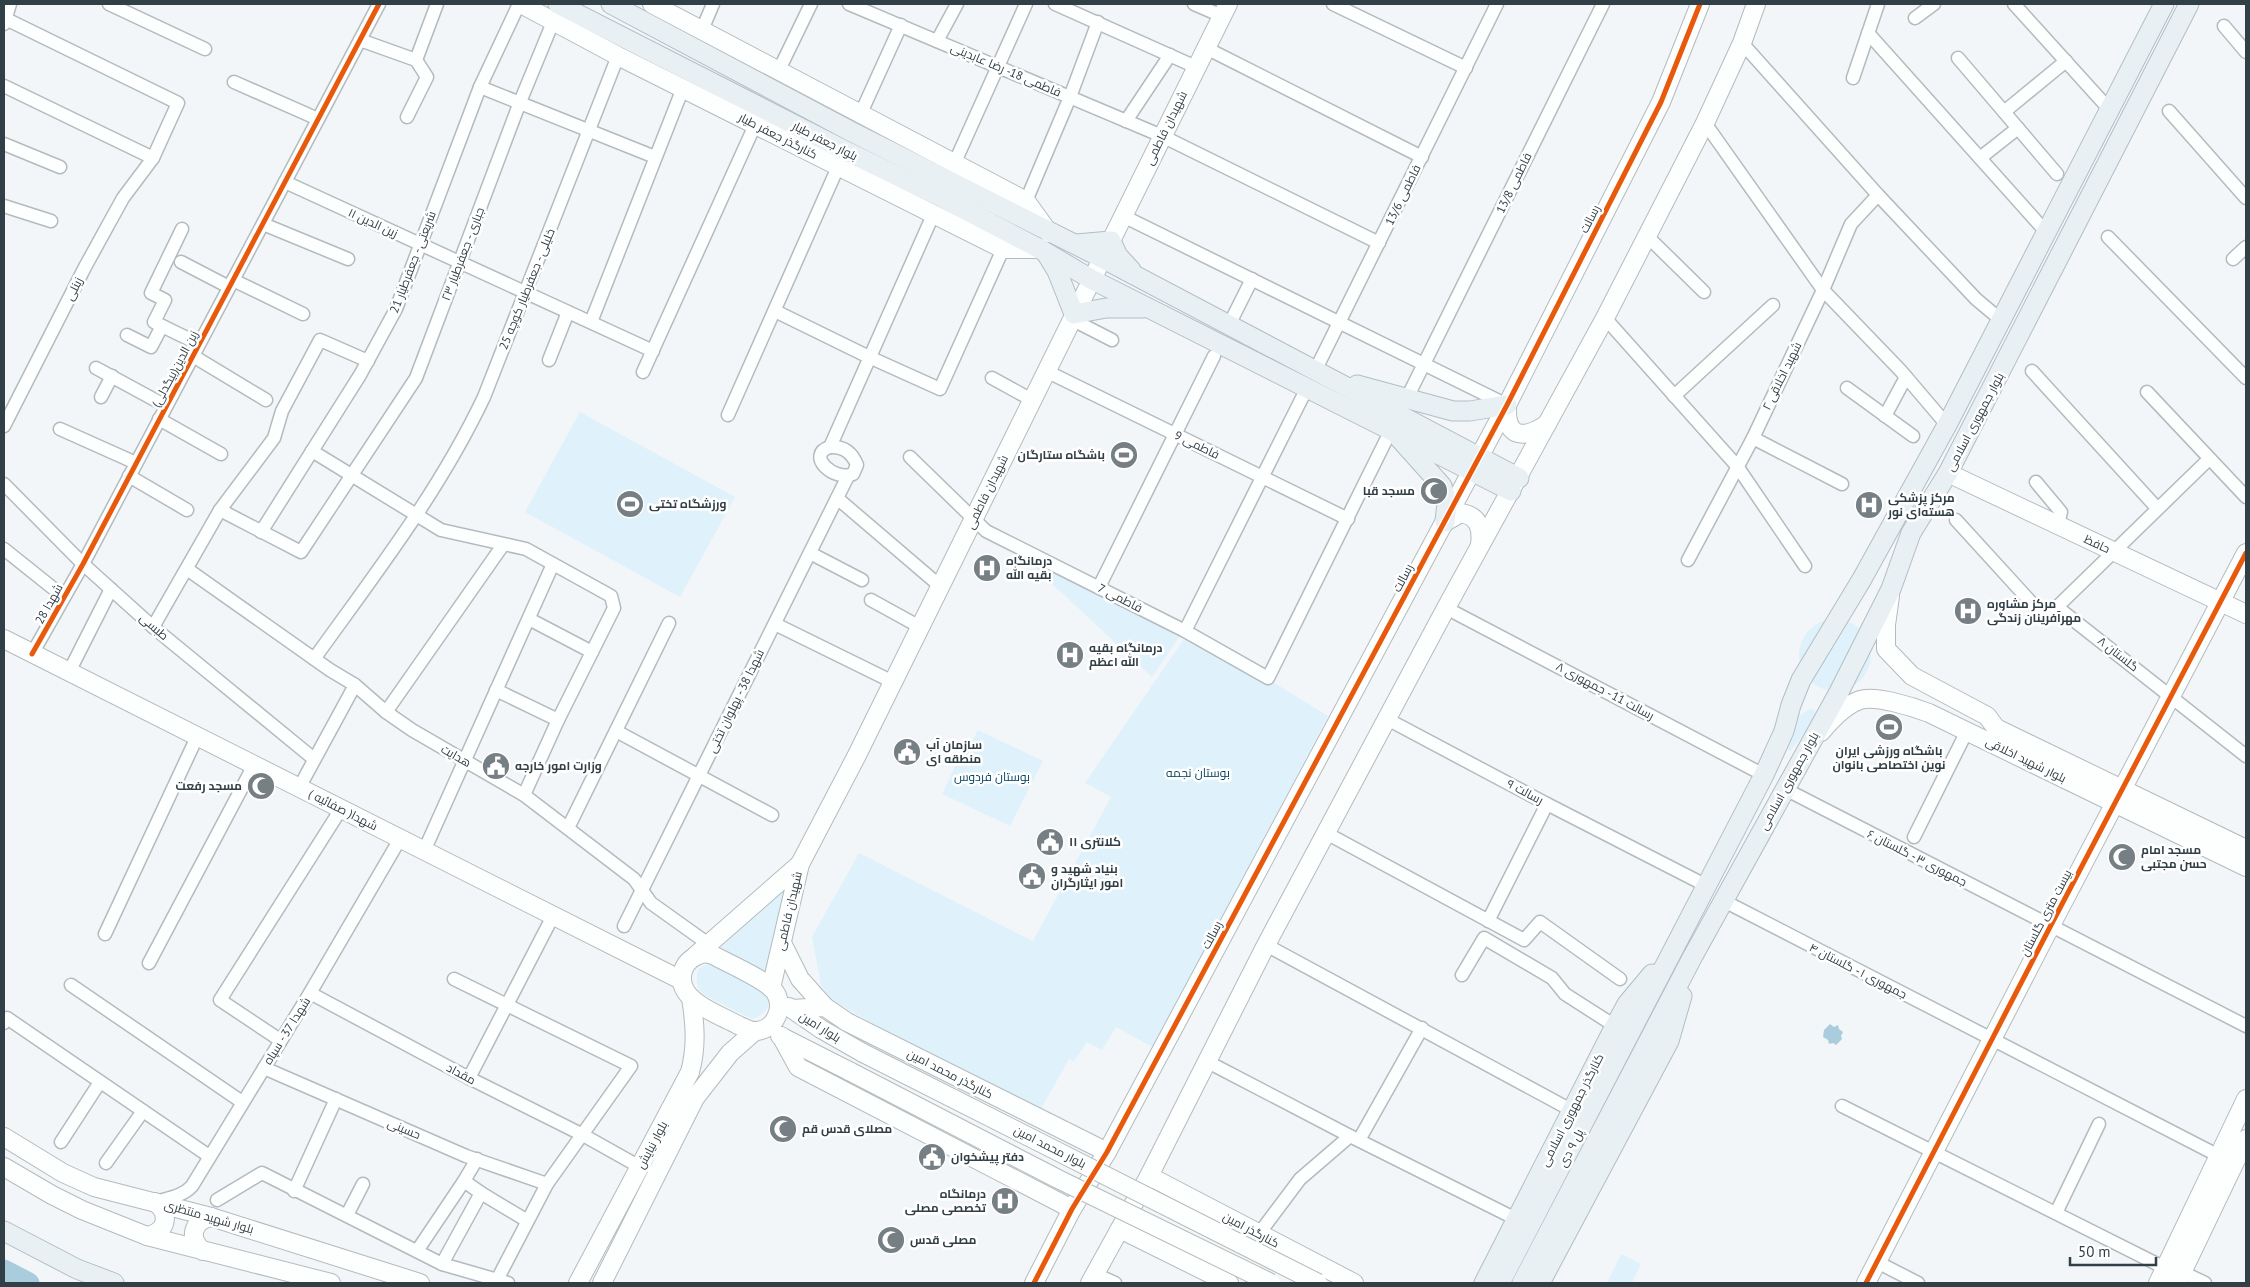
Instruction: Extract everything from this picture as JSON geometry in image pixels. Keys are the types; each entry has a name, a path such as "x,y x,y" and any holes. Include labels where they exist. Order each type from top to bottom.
{"main road":[{"name":"کنارگذر جعفر طیار","path":"520,4 618,56 1003,249 1045,245"},
{"name":"بلوار جعفر طیار","path":"558,4 1045,245 1073,244 1102,258 1315,378"},
{"name":"بلوار جعفر طیار","path":"611,4 852,132 1045,245 1091,279 1150,309 1315,378"},
{"path":"652,4 1026,201 1057,271 1072,317 1106,308 1150,309"},
{"name":"رسالت","path":"1072,1209 1107,1152 1507,405 1661,102 1700,4"},
{"path":"1092,1279 1149,1176 1266,945 1446,608 1605,318 1705,122 1742,43 1756,4"},
{"name":"بلوار جمهوری اسلامی","path":"1640,1013 1764,775 1782,736 1801,680 1862,579 1947,425 2164,4"},
{"name":"بلوار جمهوری اسلامی","path":"1659,1023 1693,956 1810,743 1891,589 1911,532 1948,473 2189,4"},
{"name":"شهیدان فاطمی","path":"767,1032 776,1020 779,1012 782,943 800,864 893,682 1225,10"},
{"path":"1073,244 1092,244 1110,241 1118,256 1141,279"},
{"path":"1315,378 1399,414 1470,411 1507,405 1506,417 1514,431 1522,434 1531,434 1547,424"},
{"path":"1315,378 1399,414 1476,464 1515,485"},
{"path":"1399,414 1442,486 1447,502 1445,522"},
{"name":"حافظ","path":"1948,473 2246,614"},
{"path":"1445,522 1460,513 1474,518 1479,523 1482,532 1480,546"},
{"name":"بیست متری گلستان","path":"1866,1283 2050,926 2246,553"},
{"name":"بلوار شهید اخلاقی","path":"1891,589 1886,625 1886,649 1912,676 1988,716 1996,728 2246,867"},
{"name":"شهدا( صفائیه )","path":"4,639 681,980"},
{"name":"بلوار شهید اخلاقی","path":"1810,743 1834,717 1861,700 1904,704 2246,849"},
{"path":"691,998 681,980 684,966 705,951 800,864"},
{"name":"کنارگذر محمد امین","path":"782,943 800,979 811,994 847,1022 1107,1152"},
{"name":"کنارگذر جمهوری اسلامی","path":"1484,1283 1627,1004 1675,946"},
{"name":"بلوار امین","path":"705,951 781,999 821,1029 863,1052"},
{"path":"1540,1283 1669,1041 1693,956"},
{"name":"بلوار امین","path":"691,998 700,1005 746,1029 767,1032 851,1072"},
{"name":"بلوار نیایش","path":"578,1283 690,1072 694,1058 695,1038 691,998"},
{"path":"781,999 826,1007"},
{"name":"پل ۹ دی","path":"1500,1283 1640,1013"},
{"name":"پل ۹ دی","path":"1522,1283 1659,1023"},
{"path":"767,1032 798,1067 1072,1209 1034,1283"},
{"name":"بلوار نیایش","path":"602,1283 694,1098 730,1053 767,1032"},
{"name":"بلوار محمد امین","path":"863,1052 1318,1283"},
{"name":"بلوار محمد امین","path":"851,1072 1058,1179 1271,1283"},
{"path":"2170,1277 2219,1156 2246,1098"},
{"name":"بلوار شهید منتظری","path":"4,1137 63,1173 94,1187 211,1217 420,1283"},
{"path":"2170,1277 2241,1163 2246,1139"},
{"path":"4,1167 82,1210 148,1236 309,1280 331,1283"},
{"name":"کنارگذر امین","path":"1149,1176 1258,1235 1354,1283"},
{"path":"148,1236 162,1230 166,1222 162,1207 155,1202"},
{"path":"203,1250 197,1246 193,1230 203,1218 211,1217"},
{"path":"1120,1229 1229,1283"},
{"path":"4,1232 77,1269 114,1283"}],"street":[{"path":"5,21 10,4"},
{"path":"109,4 205,49"},
{"name":"زین الدین(بیگدلی)","path":"83,564 378,4"},
{"path":"416,60 437,4"},
{"name":"شریعتی - جعفرطیار 21","path":"261,532 368,361 396,309 480,87 520,4"},
{"path":"702,30 713,4"},
{"path":"779,70 811,4"},
{"name":"فاطمی 18- رضا عابدینی","path":"849,4 869,8 901,26 1162,136 1379,243"},
{"path":"937,41 957,4"},
{"path":"955,162 1026,4"},
{"path":"1055,4 1196,67"},
{"path":"1194,4 1225,10"},
{"path":"1333,4 1466,68"},
{"name":"فاطمی 13/6","path":"1185,631 1262,476 1315,378 1340,322 1497,4"},
{"name":"فاطمی 13/8","path":"1268,678 1603,4"},
{"path":"1853,78 1878,4"},
{"path":"1915,18 1934,4"},
{"path":"2014,4 2109,109"},
{"name":"زینلی","path":"4,426 85,267 124,198 153,158 178,103 5,21"},
{"name":"جباری - جعفرطیار ۲۳","path":"261,532 301,552 416,378 552,22"},
{"path":"1026,201 1070,97 1098,22"},
{"path":"861,113 901,26"},
{"path":"2224,26 2246,52"},
{"path":"1868,32 2046,232"},
{"path":"360,40 416,60 427,77 407,117"},
{"path":"1742,43 1878,195 1976,299 2001,320"},
{"path":"1206,48 1422,157"},
{"path":"1126,120 1170,54"},
{"name":"خلیلی - جعفرطیار کوچه 25","path":"314,659 418,515 468,431 484,397 526,292 618,56"},
{"path":"1958,58 2057,174"},
{"path":"2004,112 2066,61"},
{"path":"234,82 318,119"},
{"path":"4,86 153,158"},
{"path":"480,87 655,157"},
{"path":"591,322 683,88"},
{"path":"2169,111 2246,198"},
{"path":"1705,122 1823,290 1906,377 1947,425"},
{"path":"643,372 755,125"},
{"path":"1980,158 2018,128"},
{"path":"4,144 60,167"},
{"path":"728,415 838,167"},
{"name":"زین الدین ۱۱","path":"284,182 653,351"},
{"name":"شهید اخلاقی ۲","path":"1688,560 1753,438 1823,290 1851,224 1878,195"},
{"path":"4,206 51,221"},
{"path":"830,447 933,215"},
{"path":"1123,216 1507,405"},
{"path":"263,224 348,258"},
{"path":"182,229 151,293 165,300 154,322 266,400"},
{"path":"1647,236 1704,292"},
{"path":"2108,236 2246,378"},
{"path":"2234,259 2246,247"},
{"path":"775,311 869,358 940,389 1003,249"},
{"path":"181,262 303,314"},
{"path":"1231,321 1252,279"},
{"path":"1674,396 1773,305"},
{"path":"549,360 568,312"},
{"path":"1072,317 1112,340"},
{"path":"1605,318 1737,466 1805,566"},
{"path":"126,335 152,347 162,326"},
{"path":"153,628 220,510 274,438 282,411 320,340 368,361"},
{"path":"1099,588 1214,356"},
{"path":"96,368 166,406"},
{"name":"فاطمی 9","path":"1046,371 1348,518"},
{"path":"2032,371 2157,508"},
{"path":"101,397 112,376"},
{"path":"1885,416 1906,377"},
{"path":"992,378 1032,400"},
{"path":"1847,388 1913,436"},
{"path":"2146,392 2246,498"},
{"path":"159,419 221,454"},
{"path":"60,429 136,463"},
{"path":"1753,438 1842,484"},
{"path":"830,447 842,448 855,460 856,470 848,476 836,474 822,463 820,455 826,448 830,447"},
{"path":"312,451 441,530 526,549 611,596 614,608 558,720 524,795"},
{"name":"فاطمی 7","path":"910,457 986,530 1185,631 1268,678"},
{"path":"1956,520 2039,610 2057,606 2209,459"},
{"path":"129,476 187,510"},
{"name":"شهدا 38 - پهلوان تختی","path":"624,926 848,476"},
{"path":"2036,482 2061,512 2058,525"},
{"name":"طبسی","path":"4,484 83,564 153,628 314,759"},
{"path":"837,498 940,586"},
{"path":"220,510 261,532"},
{"path":"386,712 503,545"},
{"path":"4,549 64,597"},
{"path":"810,553 862,580"},
{"name":"شهدا 28","path":"32,654 83,564"},
{"path":"424,851 554,564"},
{"name":"هدایت","path":"187,569 314,659 355,685 386,712 464,761 524,795 634,879 650,902 705,951"},
{"path":"69,672 111,589"},
{"path":"870,600 920,627"},
{"name":"گلستان ۸","path":"2057,606 2246,756"},
{"name":"رسالت 11 - جمهوری ۸","path":"1446,608 1764,775"},
{"path":"529,618 592,652"},
{"path":"568,828 669,623"},
{"path":"775,624 893,682"},
{"path":"299,788 355,685"},
{"path":"496,690 558,720"},
{"name":"رسالت ۹","path":"1387,719 1548,804 1488,921"},
{"path":"616,731 772,814"},
{"path":"1914,837 1967,731"},
{"path":"105,934 197,737"},
{"path":"149,964 254,765"},
{"name":"جمهوری ۳ - گلستان ۶","path":"1785,789 2246,1026"},
{"path":"1548,804 1707,886"},
{"path":"280,1040 220,1000 341,809"},
{"path":"1326,833 1524,940 1540,922 1620,979"},
{"name":"شهدا 37 - سپاه","path":"155,1202 187,1192 310,992 400,839"},
{"name":"جمهوری ۱ - گلستان ۴","path":"1724,901 2219,1156"},
{"path":"470,1078 553,916"},
{"path":"1462,974 1484,938 1552,978 1565,994 1615,1026"},
{"path":"1266,945 1571,1110"},
{"path":"217,1200 262,1173 294,1191 347,1215 442,1264 502,1282 526,1220 547,1184 630,1066 454,979"},
{"path":"71,985 242,1102"},
{"name":"مقداد","path":"310,992 470,1078 583,1135 640,1167"},
{"path":"5,1020 209,1156"},
{"path":"1258,1235 1300,1178 1354,1138 1422,1028"},
{"path":"1206,1061 1516,1219"},
{"name":"حسینی","path":"264,1068 477,1160 547,1184"},
{"path":"61,1142 100,1082"},
{"path":"294,1191 336,1099"},
{"path":"1842,1106 2056,1213 2170,1277 2204,1283"},
{"path":"106,1163 143,1111"},
{"path":"2056,1213 2099,1124"},
{"path":"417,1251 477,1160"},
{"path":"464,1181 526,1220"},
{"path":"347,1215 364,1184"},
{"path":"442,1264 481,1193"},
{"path":"1877,1262 1918,1283"},
{"path":"1092,1279 1115,1283"}],"green space":[{"name":"ورزشگاه تختی","path":"580,412 735,497 680,597 525,512"},
{"path":"1035,560 1180,636 1152,677 1031,564"},
{"path":"1835,619 1849,622 1861,629 1868,641 1871,655 1868,669 1861,681 1849,688 1835,691 1821,688 1809,681 1802,669 1799,655 1802,641 1809,629 1821,622"},
{"name":"بوستان نجمه","path":"1184,639 1273,682 1328,716 1154,1048 1116,1027 1102,1050 1087,1042 1074,1061 1069,1059 1037,1116 831,1000 821,985 812,937 859,853 1033,941 1111,797 1085,783"},
{"path":"1809,709 1815,710 1816,716 1814,721 1790,751 1787,750 1799,717"},
{"name":"بوستان فردوس","path":"978,730 1043,761 1010,826 942,794 967,741 971,743"},
{"path":"789,879 773,978 720,949"},
{"path":"713,962 764,991 769,1004 761,1015 752,1019 702,994 698,988 697,981 699,968"},
{"path":"1621,1254 1641,1264 1632,1283 1607,1283"}],"water":[{"path":"1830,1024 1834,1027 1838,1025 1839,1029 1843,1032 1842,1039 1836,1045 1833,1043 1829,1044 1828,1040 1823,1037 1824,1030"}],"waterway":[{"path":"4,1270 29,1283"}],"cycle path":[{"path":"32,654 83,564 379,4"},
{"path":"1034,1283 1072,1209 1107,1152 1507,405 1661,102 1700,4"},
{"path":"1866,1283 2246,553"}],"place":[{"name":"باشگاه ستارگان","path":"1124,455"},
{"name":"مسجد قبا","path":"1434,491"},
{"name":"ورزشگاه تختی","path":"630,504"},
{"name":"مرکز پزشکی هسته‌ای نور","path":"1869,505"},
{"name":"درمانگاه بقیه الله","path":"987,568"},
{"name":"مرکز مشاوره مهرآفرینان زندگی","path":"1968,611"},
{"name":"درمانگاه بقیه الله اعظم","path":"1070,655"},
{"name":"باشگاه ورزشی ایران نوین اختصاصی بانوان","path":"1889,727"},
{"name":"سازمان آب منطقه ای","path":"907,752"},
{"name":"وزارت امور خارجه","path":"496,766"},
{"name":"مسجد رفعت","path":"261,786"},
{"name":"کلانتری ۱۱","path":"1050,842"},
{"name":"مسجد امام حسن مجتبی","path":"2122,857"},
{"name":"بنیاد شهید و امور ایثارگران","path":"1032,876"},
{"name":"مصلای قدس قم","path":"783,1129"},
{"name":"دفتر پیشخوان","path":"932,1157"},
{"name":"درمانگاه تخصصی مصلی","path":"1005,1201"},
{"name":"مصلی قدس","path":"891,1240"}]}
